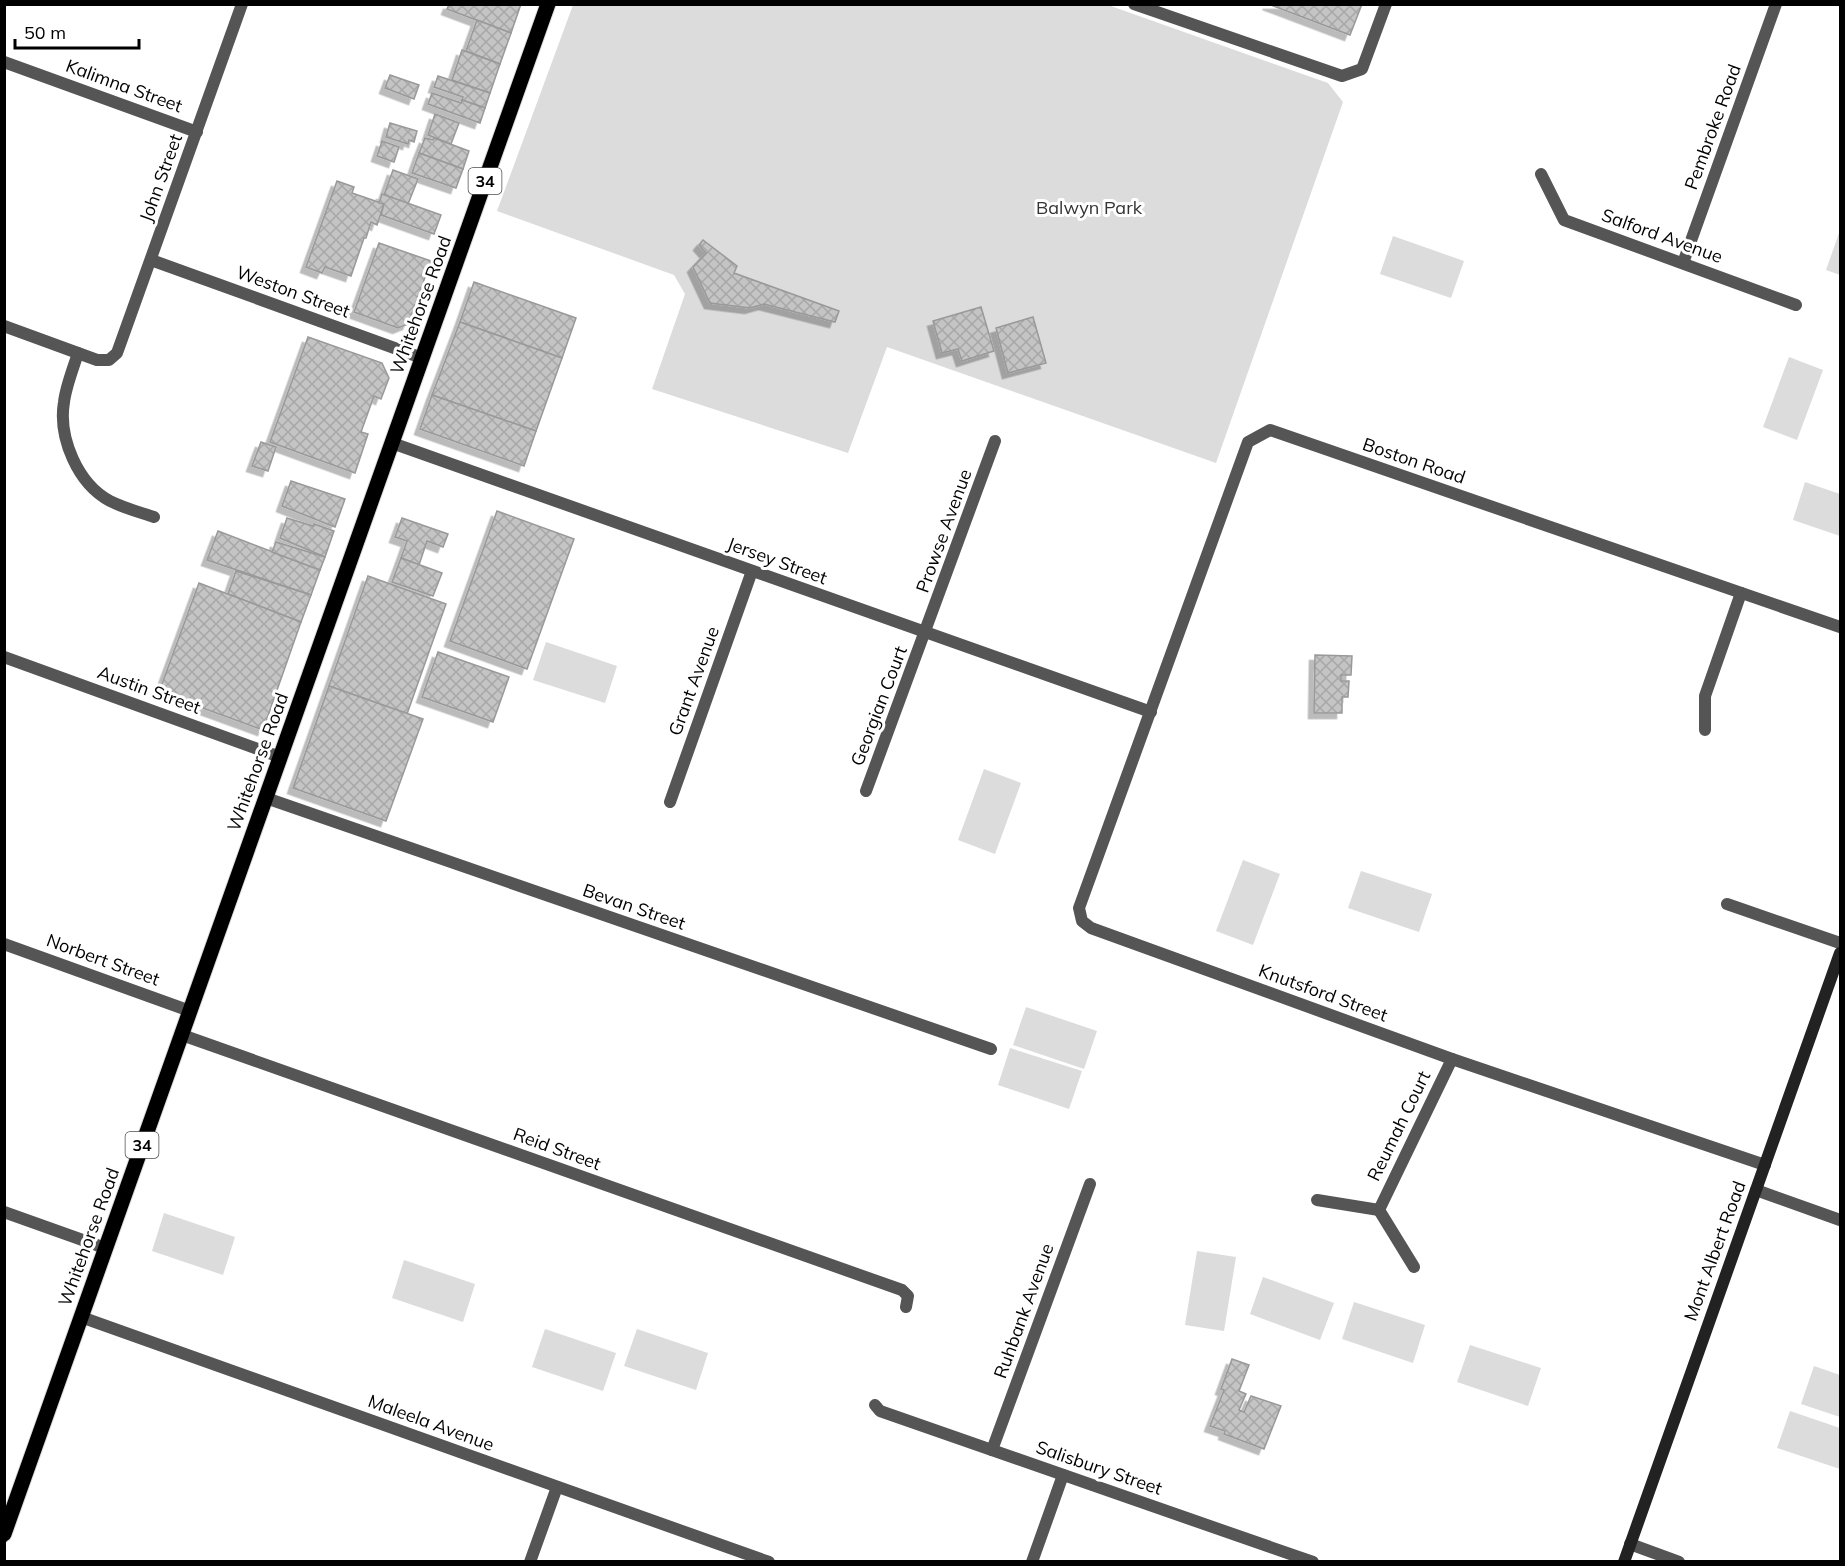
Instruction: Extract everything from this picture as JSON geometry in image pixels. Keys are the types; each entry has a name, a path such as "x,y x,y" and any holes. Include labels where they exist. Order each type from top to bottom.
{"main road":[{"name":"Whitehorse Road","path":"4,1533 10,1503 81,1317 548,4"},
{"name":"Mont Albert Road","path":"1624,1562 1840,953"}],"street":[{"name":"John Street","path":"78,353 97,360 109,360 120,348 242,4"},
{"path":"1134,4 1342,76 1362,69 1386,4"},
{"name":"Pembroke Road","path":"1683,263 1776,4"},
{"name":"Kalimna Street","path":"4,62 197,132"},
{"name":"Salford Avenue","path":"1541,174 1564,220 1796,304"},
{"name":"Weston Street","path":"151,260 422,358"},
{"path":"4,326 78,353 63,412 66,439 76,466 87,482 101,495 154,517"},
{"name":"Boston Road","path":"1150,712 1248,442 1270,430 1840,627"},
{"name":"Prowse Avenue","path":"926,633 995,441"},
{"name":"Jersey Street","path":"392,443 1150,712"},
{"name":"Grant Avenue","path":"670,802 752,571"},
{"path":"1705,730 1705,696 1741,593"},
{"name":"Georgian Court","path":"866,791 926,633"},
{"name":"Austin Street","path":"4,657 280,757"},
{"name":"Knutsford Street","path":"1150,712 1079,908 1082,921 1091,928 1452,1059 1765,1165"},
{"name":"Bevan Street","path":"266,798 990,1049"},
{"path":"1728,904 1840,943"},
{"name":"Norbert Street","path":"4,944 190,1011"},
{"name":"Reid Street","path":"182,1035 902,1290 908,1296 906,1307"},
{"name":"Reumah Court","path":"1379,1210 1452,1059"},
{"name":"Ruhbank Avenue","path":"992,1450 1090,1184"},
{"path":"1756,1190 1840,1220"},
{"name":"Reumah Court","path":"1317,1200 1379,1210 1414,1268"},
{"path":"4,1212 105,1248"},
{"name":"Maleela Avenue","path":"81,1317 769,1562"},
{"name":"Salisbury Street","path":"875,1405 880,1411 1313,1562"},
{"path":"1032,1562 1064,1474"},
{"path":"530,1562 557,1487"},
{"path":"1630,1544 1678,1562"}],"green space":[{"name":"Balwyn Park","path":"573,5 1108,5 1328,83 1343,102 1216,463 887,347 848,453 652,389 685,294 674,275 497,211"},
{"path":"1840,233 1840,275 1826,270"},
{"path":"1393,236 1464,261 1451,298 1380,274"},
{"path":"1789,357 1823,370 1797,440 1763,427"},
{"path":"1805,482 1840,494 1840,536 1793,520"},
{"path":"546,642 617,666 605,703 533,680"},
{"path":"984,769 1021,783 995,854 958,840"},
{"path":"1243,860 1280,874 1253,945 1216,931"},
{"path":"1361,871 1432,894 1419,932 1348,908"},
{"path":"1026,1007 1097,1031 1084,1069 1013,1045"},
{"path":"1010,1048 1082,1071 1069,1109 998,1085"},
{"path":"164,1213 235,1237 223,1275 152,1251"},
{"path":"1197,1251 1236,1257 1224,1331 1185,1325"},
{"path":"404,1260 475,1284 463,1322 392,1298"},
{"path":"1263,1277 1334,1303 1320,1340 1250,1314"},
{"path":"1354,1302 1425,1325 1413,1363 1342,1339"},
{"path":"545,1329 616,1353 603,1391 532,1367"},
{"path":"637,1329 708,1353 696,1390 624,1366"},
{"path":"1470,1345 1541,1368 1528,1406 1457,1382"},
{"path":"1814,1366 1840,1375 1840,1417 1801,1404"},
{"path":"1790,1411 1840,1428 1840,1469 1777,1448"}],"building":[{"path":"449,4 521,4 511,33 447,9"},
{"path":"1268,4 1362,4 1350,35"},
{"path":"477,20 511,33 500,64 466,51"},
{"path":"462,50 500,64 490,93 452,80"},
{"path":"390,75 419,85 414,99 385,88"},
{"path":"438,76 490,93 485,108 434,87"},
{"path":"432,93 485,108 480,123 428,104"},
{"path":"435,114 459,123 451,144 428,135"},
{"path":"390,123 417,131 414,142 409,140 408,144 386,137"},
{"path":"425,138 433,140 434,138 469,151 463,169 419,153"},
{"path":"382,141 399,147 394,162 377,156"},
{"path":"419,153 463,169 456,188 412,173"},
{"path":"393,170 418,179 408,204 384,195"},
{"path":"337,181 354,187 352,193 384,204 377,225 371,222 351,276 325,267 322,273 306,267"},
{"path":"382,194 441,215 434,234 381,215 384,204 379,203"},
{"path":"703,240 737,266 734,273 839,311 835,322 764,304 750,308 710,303 693,267 706,253 699,245"},
{"path":"379,243 431,261 408,324 398,328 354,312"},
{"path":"474,282 576,318 562,358 460,322"},
{"path":"981,307 994,351 962,361 958,349 942,353 933,321"},
{"path":"1033,317 1046,363 1008,373 996,328"},
{"path":"460,322 562,358 536,431 432,395"},
{"path":"308,337 382,363 389,378 381,399 374,396 361,432 368,434 355,473 270,442"},
{"path":"432,395 536,431 524,466 420,429"},
{"path":"261,442 276,447 268,471 252,466"},
{"path":"291,481 345,499 335,527 282,506"},
{"path":"497,511 574,539 527,669 450,641"},
{"path":"287,518 334,531 325,557 280,538"},
{"path":"402,518 448,534 443,547 427,541 419,565 401,558 407,541 395,537"},
{"path":"218,531 320,570 311,595 207,560"},
{"path":"276,542 325,557 320,570 272,552"},
{"path":"401,558 442,573 433,596 392,582"},
{"path":"236,571 311,595 301,622 228,594"},
{"path":"368,576 446,604 407,714 329,686"},
{"path":"199,583 301,622 263,730 159,692"},
{"path":"438,652 509,677 493,722 422,697"},
{"path":"1315,655 1352,656 1351,675 1341,675 1341,681 1349,681 1348,697 1342,697 1342,713 1314,713"},
{"path":"329,686 423,719 386,821 293,788"},
{"path":"1232,1359 1249,1365 1239,1391 1246,1394 1239,1410 1244,1412 1251,1396 1281,1406 1264,1449 1224,1434 1225,1431 1210,1426 1224,1390 1221,1389"}],"tram line":[{"path":"4,1546 553,4"}]}
